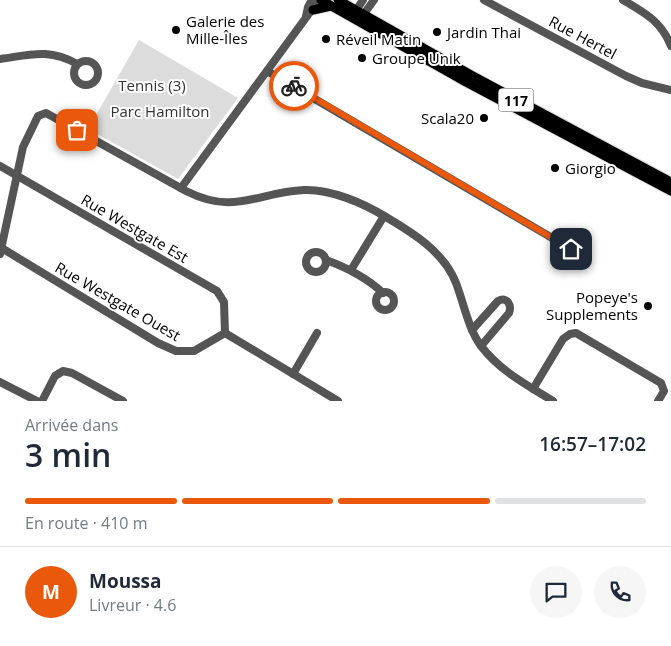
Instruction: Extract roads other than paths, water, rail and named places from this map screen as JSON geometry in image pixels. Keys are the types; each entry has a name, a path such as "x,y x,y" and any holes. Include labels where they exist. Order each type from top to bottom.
{"main road":[{"name":"117","path":"320,0 335,3 517,110 671,192"},
{"path":"309,13 335,3"},
{"name":"117","path":"357,16 671,182"}],"street":[{"path":"309,13 308,7 312,0"},
{"path":"181,188 320,0"},
{"path":"357,16 363,0"},
{"path":"357,16 374,0"},
{"name":"Rue Hertel","path":"484,0 626,76 642,83 671,90"},
{"path":"623,0 656,21 671,46"},
{"path":"0,59 44,54 65,57 77,64"},
{"path":"268,71 571,249"},
{"path":"0,250 24,143 38,116 46,113 192,194 228,203 249,201 270,195 304,190 332,192 384,216 433,249 450,269 472,330 481,346 503,370 553,401"},
{"name":"Rue Westgate Est","path":"0,166 217,291 224,302 225,334"},
{"path":"351,270 384,216"},
{"name":"Rue Westgate Ouest","path":"0,250 158,343 176,351 194,351 225,334"},
{"path":"326,260 351,270 370,281 383,293"},
{"path":"472,330 498,301 502,299 509,303 511,308 509,313 481,346"},
{"path":"293,374 317,333"},
{"path":"532,389 563,339 570,334 576,333 660,383 664,390 658,401"},
{"path":"225,334 338,401"},
{"path":"42,401 55,376 63,370 123,401"},
{"path":"0,382 37,401"}],"place":[{"name":"Galerie des Mille-Îles","path":"176,30"},
{"name":"Jardin Thai","path":"437,32"},
{"name":"Réveil Matin","path":"326,39"},
{"name":"Groupe Unik","path":"362,58"},
{"name":"Scala20","path":"484,118"},
{"name":"Giorgio","path":"555,168"},
{"name":"Popeye's Supplements","path":"648,306"}],"park label":[{"name":"Tennis (3)","path":"152,85"},
{"name":"Parc Hamilton","path":"160,111"}]}
